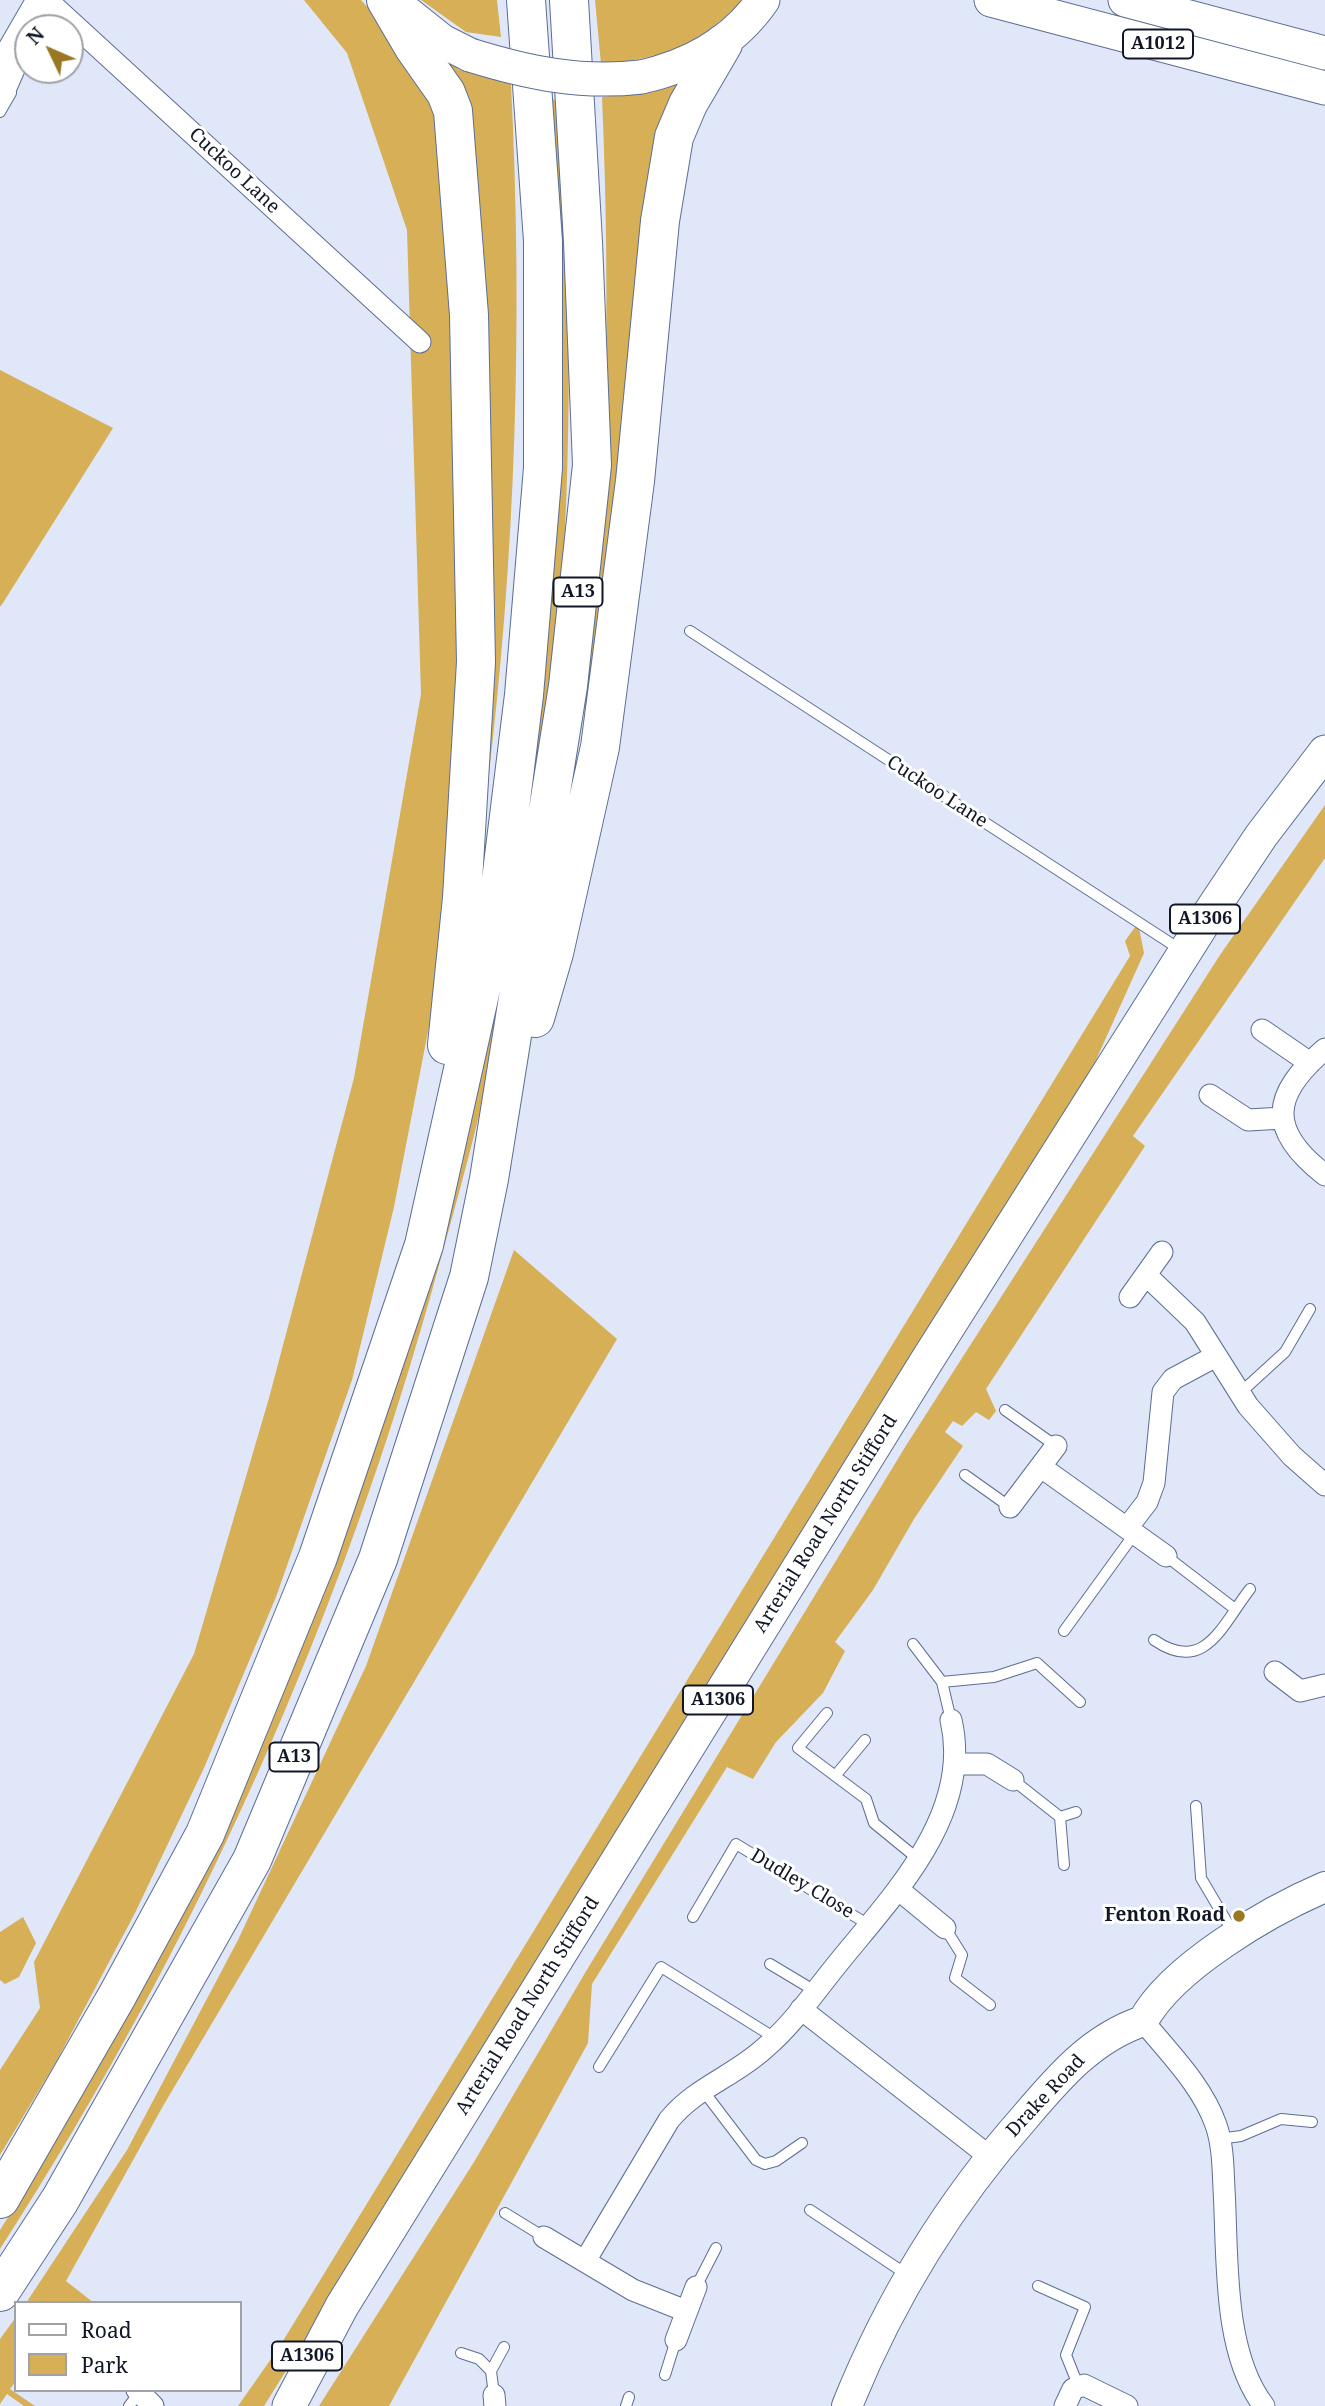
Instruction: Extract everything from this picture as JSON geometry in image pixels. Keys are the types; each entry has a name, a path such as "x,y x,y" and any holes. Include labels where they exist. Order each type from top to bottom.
{"highway":[{"name":"A13","path":"389,0 413,46 446,93 453,111 469,315 476,662 462,898 424,1245"},
{"name":"A13","path":"0,2199 97,2031 205,1834 318,1557 424,1245 496,921 524,695 543,468 543,241 526,0"},
{"name":"A13","path":"0,2292 60,2200 251,1860 378,1559 469,1277 489,1179 568,686 592,465 569,0"},
{"name":"A13","path":"489,1179 554,953 600,747 635,481 660,221 674,137 688,104 723,44"}],"main road":[{"path":"389,0 442,41 470,55 562,78 607,81 663,72 723,44 764,4"},
{"name":"A1012","path":"991,0 1325,88"},
{"name":"A1012","path":"1125,0 1325,53"},
{"name":"Arterial Road North Stifford","path":"271,2406 342,2306 926,1362 1184,952 1261,836 1325,752"},
{"name":"Arterial Road North Stifford","path":"289,2406 342,2306"}],"street":[{"path":"0,90 10,63 42,5"},
{"name":"Cuckoo Lane","path":"42,5 420,342"},
{"path":"1262,1030 1317,1056 1293,1080 1283,1118 1287,1137 1300,1155 1325,1175"},
{"path":"1210,1095 1248,1120 1283,1118"},
{"path":"1130,1297 1162,1252"},
{"path":"1146,1275 1195,1322 1239,1394 1292,1456 1325,1485"},
{"path":"1131,1531 1154,1483 1163,1392 1173,1379 1216,1356"},
{"path":"1010,1507 1056,1446"},
{"path":"1041,1467 1166,1556"},
{"path":"1275,1672 1300,1691 1325,1685"},
{"name":"Dudley Close","path":"585,2261 669,2120 684,2102 764,2049 898,1890 937,1826 956,1764 956,1742 951,1720"},
{"path":"956,1764 987,1764 1013,1780"},
{"path":"1264,2406 1241,2367 1234,2332 1219,2139 1206,2101 1143,2021 1153,2002 1173,1981 1235,1937 1325,1887"},
{"path":"898,1890 945,1928"},
{"path":"801,2008 990,2157"},
{"name":"Drake Road","path":"847,2406 882,2327 909,2276 990,2157 1064,2071 1121,2029 1143,2021"},
{"path":"544,2236 633,2290 687,2311"},
{"path":"676,2340 696,2287"},
{"path":"1065,2406 1078,2385 1094,2388 1127,2406"}],"lane":[{"path":"0,112 10,63"},
{"name":"Cuckoo Lane","path":"690,631 1184,952"},
{"path":"1239,1394 1285,1352 1310,1309"},
{"path":"1005,1410 1056,1446"},
{"path":"965,1475 1010,1507"},
{"path":"1064,1631 1131,1531"},
{"path":"1166,1556 1234,1609"},
{"path":"1154,1640 1170,1650 1188,1654 1207,1647 1250,1589"},
{"name":"Dudley Close","path":"913,1644 942,1682 951,1720"},
{"path":"942,1682 994,1677 1037,1662 1080,1702"},
{"path":"827,1713 798,1748 866,1799 874,1823 918,1859"},
{"path":"835,1776 865,1740"},
{"path":"1013,1780 1060,1817 1063,1865"},
{"path":"1196,1806 1201,1878 1235,1937"},
{"path":"1060,1817 1076,1812"},
{"name":"Dudley Close","path":"693,1917 736,1844 869,1925"},
{"path":"945,1928 962,1955 955,1978 990,2005"},
{"path":"770,1964 815,1991"},
{"path":"599,2067 661,1967 775,2038"},
{"path":"702,2089 756,2160 765,2164 776,2161 802,2143"},
{"path":"1219,2139 1241,2136 1281,2119 1312,2122"},
{"path":"810,2210 909,2276"},
{"path":"505,2213 544,2236"},
{"path":"696,2287 716,2248"},
{"path":"1038,2287 1085,2307 1066,2354 1078,2385"},
{"path":"665,2375 676,2340"},
{"path":"495,2401 491,2371 504,2347"},
{"path":"461,2353 479,2360 491,2371"}],"green space":[{"path":"304,0 361,0 378,19 429,100 438,128 446,215 463,643 436,990 394,1207 352,1380 276,1597 204,1768 135,1913 56,2062 0,2155 0,2070 40,2008 34,1962 194,1654 269,1398 354,1078 421,694 407,230 347,53"},
{"path":"421,0 497,0 501,37 466,32"},
{"path":"595,0 742,0 711,29 678,47 661,54 601,64"},
{"path":"427,52 457,62 457,69 511,84 515,172 516,349 511,526 487,790 486,578"},
{"path":"698,68 591,722 584,720 598,565 605,409 606,253 602,97 656,90"},
{"path":"548,99 567,101 569,368 563,568 552,684 509,962 477,1125 400,1398 357,1526 309,1652 256,1776 199,1898 137,2017 71,2134 0,2249 0,2230 41,2165 275,1701 512,879"},
{"path":"0,370 113,428 1,606 0,606"},
{"path":"1325,805 1325,858 1133,1136 1145,1146 986,1389 996,1411 989,1420 976,1412 962,1426 953,1421 945,1432 963,1446 914,1519 873,1590 835,1642 845,1651 823,1693 776,1742 753,1779 727,1767 592,1984 588,2043 389,2406 319,2406 474,2162 585,1973 907,1444 1220,955"},
{"path":"1138,923 1144,953 1079,1098 264,2406 238,2406 278,2349 1130,956 1125,941"},
{"path":"514,1250 617,1339 163,2106 66,2281 91,2301 27,2301 127,2150 238,1940 366,1666"},
{"path":"23,1917 36,1943 19,1977 5,1984 0,1980 0,1932"},
{"path":"14,2320 14,2384 10,2389 35,2406 24,2406 7,2394 0,2404 0,2339"}],"place":[{"name":"Fenton Road","path":"1239,1916"}]}
